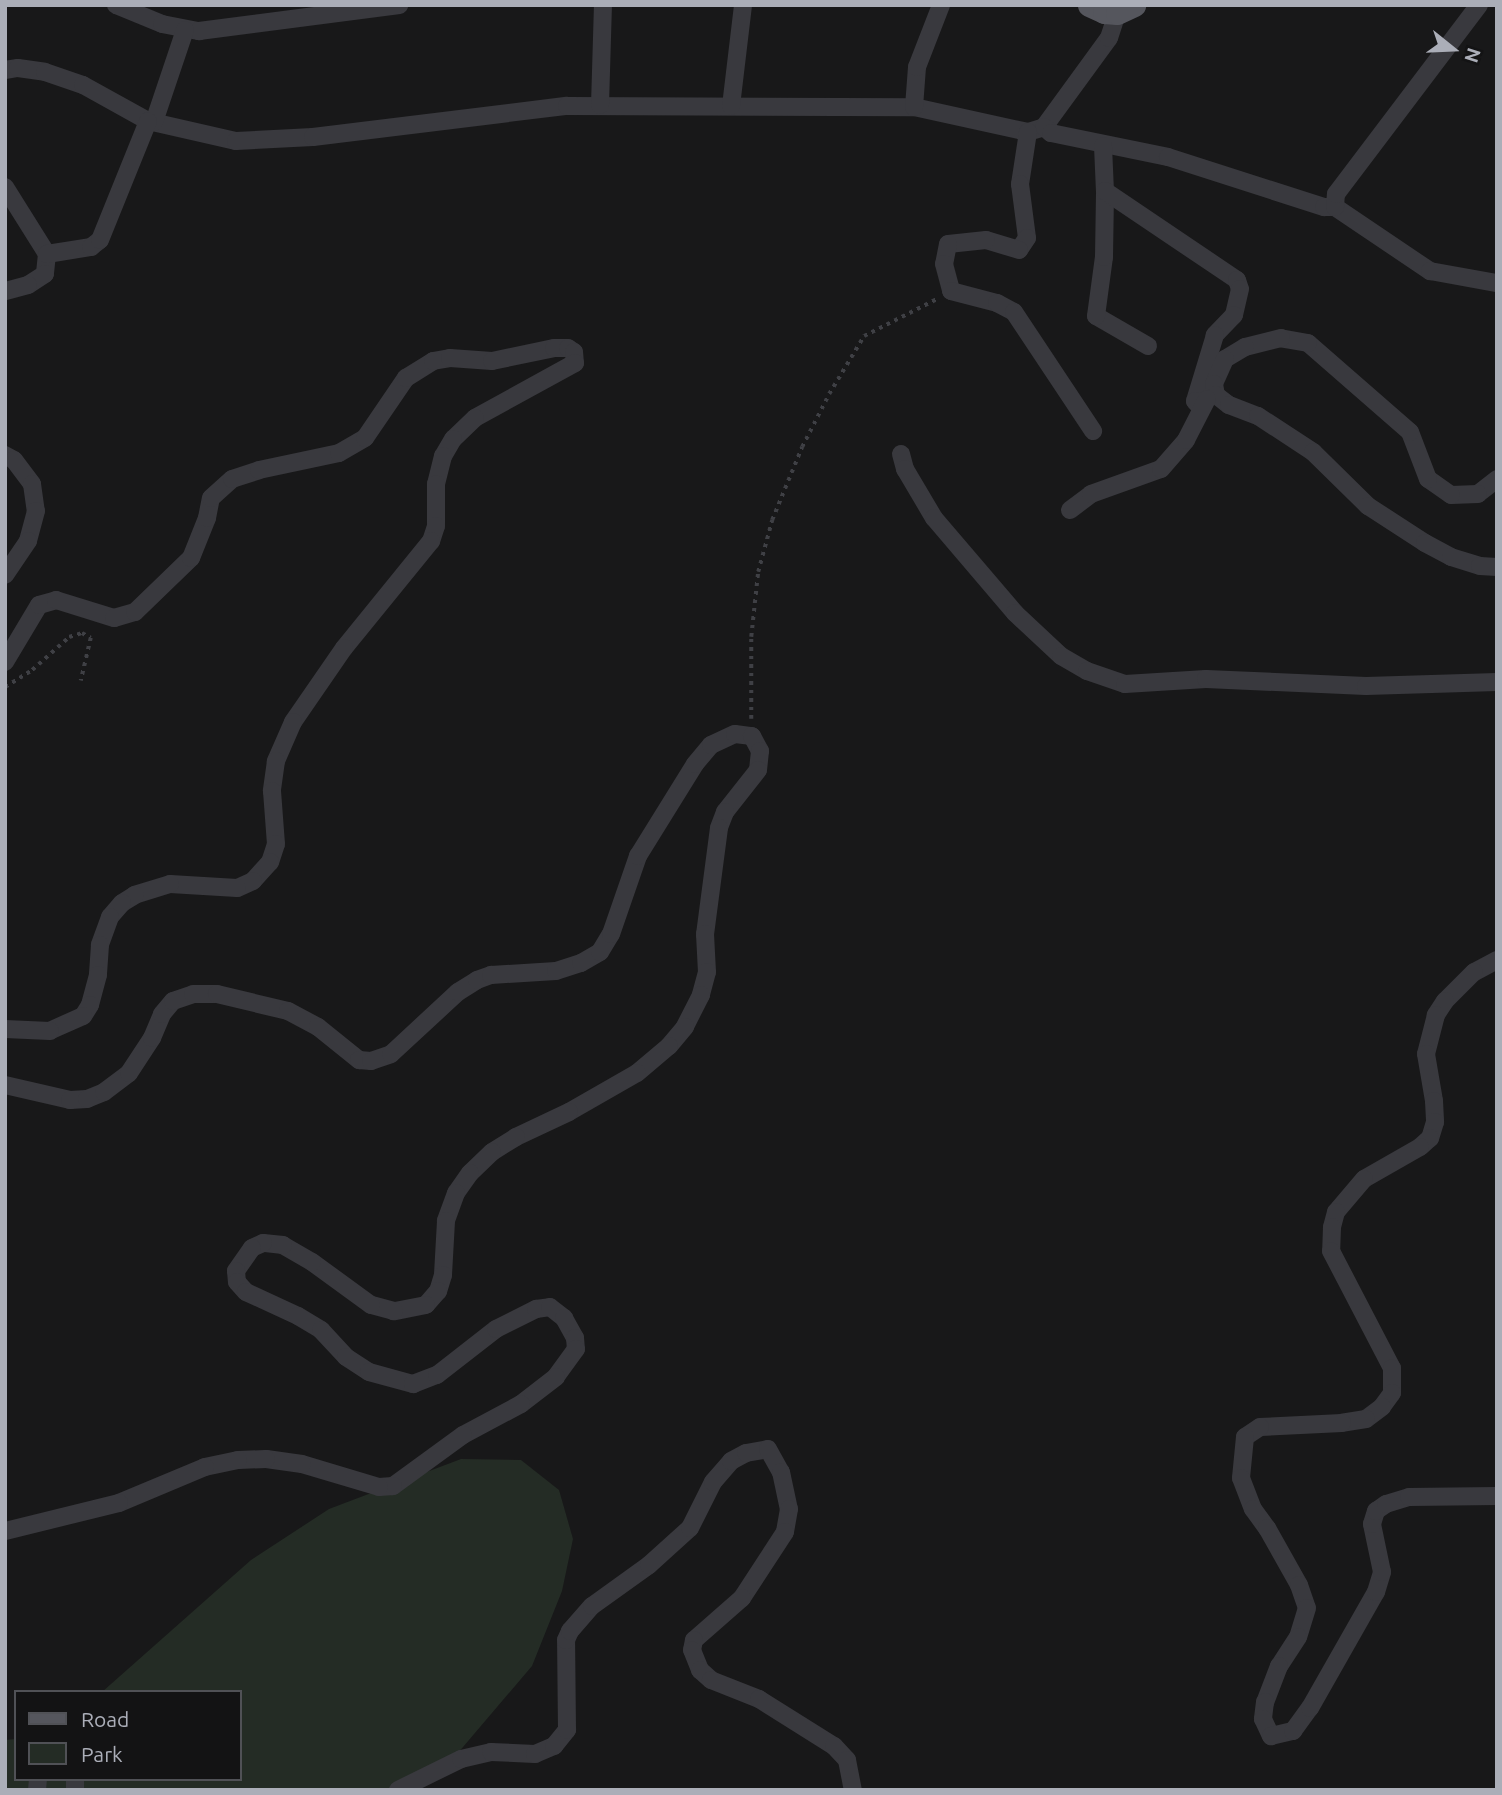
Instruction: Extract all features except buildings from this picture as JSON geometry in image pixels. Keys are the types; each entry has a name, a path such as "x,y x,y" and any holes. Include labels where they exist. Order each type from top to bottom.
{"main road":[{"path":"1088,5 1104,12 1125,9"}],"street":[{"path":"116,5 185,30 199,32 399,5"},
{"path":"600,105 603,5"},
{"path":"731,106 743,5"},
{"path":"914,107 917,67 941,5"},
{"path":"1335,206 1336,194 1479,5"},
{"path":"1093,431 1014,312 997,303 951,292 944,264 948,244 986,240 1019,250 1027,238 1020,184 1036,129 1109,38 1125,9"},
{"path":"47,254 91,247 100,240 151,121 185,30"},
{"path":"5,70 18,68 45,72 83,85 151,121 236,141 270,141 514,110 600,105 914,107 1168,157 1324,207 1335,206 1430,271 1497,283"},
{"path":"1103,146 1104,257 1096,316 1148,346"},
{"path":"5,187 47,254 45,274 28,285 6,292"},
{"path":"1105,191 1237,280 1240,289 1234,315 1215,335 1195,401 1201,408"},
{"path":"1497,479 1478,494 1451,495 1428,479 1410,432 1308,343 1280,338 1245,347 1225,359 1214,384 1216,395 1229,405 1258,416 1313,452 1368,506 1425,543 1451,557 1480,566 1497,567"},
{"path":"5,662 38,605 56,600 114,618 135,612 191,558 207,518 211,498 232,479 259,470 339,453 365,438 406,378 433,361 450,358 492,361 554,348 568,348 574,352 575,363 475,418 453,439 443,456 436,484 436,526 431,541 344,648 293,722 276,761 272,790 276,844 270,862 254,881 237,888 170,884 135,895 122,903 110,917 100,945 98,975 90,1005 83,1016 50,1031 5,1028"},
{"path":"1070,510 1091,494 1161,469 1186,440 1208,397 1216,395"},
{"path":"901,454 905,468 934,518 1006,602 1061,656 1087,671 1125,684 1206,679 1366,687 1497,682"},
{"path":"5,455 14,460 32,484 36,511 28,541 5,575"},
{"path":"5,1085 70,1100 104,1092 129,1073 152,1038 162,1014 173,1001 194,994 217,994 288,1011 318,1027 359,1060 371,1061 391,1054 458,992 477,980 491,975 556,971 581,963 600,951 611,934 638,856 695,764 720,738 735,734 752,736 761,751 758,771 725,812 719,828 705,934 707,972 701,995 685,1027 670,1046 638,1073 569,1112 516,1137 492,1152 470,1173 456,1193 446,1221 443,1275 438,1291 426,1305 394,1311 371,1305 312,1262 283,1245 263,1243 252,1248 236,1271 237,1282 246,1292 321,1330 346,1357 369,1372 414,1384 437,1375 496,1329 536,1309 550,1307 564,1318 575,1338 576,1349 556,1377 521,1404 463,1435 393,1486 379,1487 302,1464 266,1459 238,1460 205,1467 119,1503 5,1531"},
{"path":"1497,960 1474,972 1445,1001 1436,1015 1426,1054 1435,1122 1430,1138 1420,1147 1364,1180 1336,1212 1332,1227 1331,1251 1392,1368 1392,1392 1382,1407 1366,1419 1259,1427 1245,1437 1241,1478 1253,1509 1267,1528 1299,1585 1307,1608 1298,1637 1279,1666 1265,1702 1263,1719 1272,1736 1293,1731 1310,1708 1376,1592 1382,1572 1372,1524 1376,1511 1386,1504 1409,1497 1497,1496"},
{"path":"398,1790 461,1759 491,1752 535,1754 554,1746 567,1730 566,1640 570,1630 593,1606 649,1565 690,1528 713,1482 731,1461 746,1452 768,1449 781,1472 789,1509 785,1532 742,1598 694,1640 692,1650 701,1670 711,1680 759,1699 834,1746 847,1760 853,1790"}],"path":[{"path":"752,736 751,637 758,572 772,520 802,447 829,394 864,336 951,292"},
{"path":"5,687 32,670 69,637 82,633 91,638 81,681"}],"green space":[{"path":"461,1459 521,1460 559,1490 573,1539 562,1591 532,1666 446,1767 419,1790 5,1790 5,1740 14,1739 14,1781 242,1781 242,1690 104,1690 251,1560 329,1509"}]}
